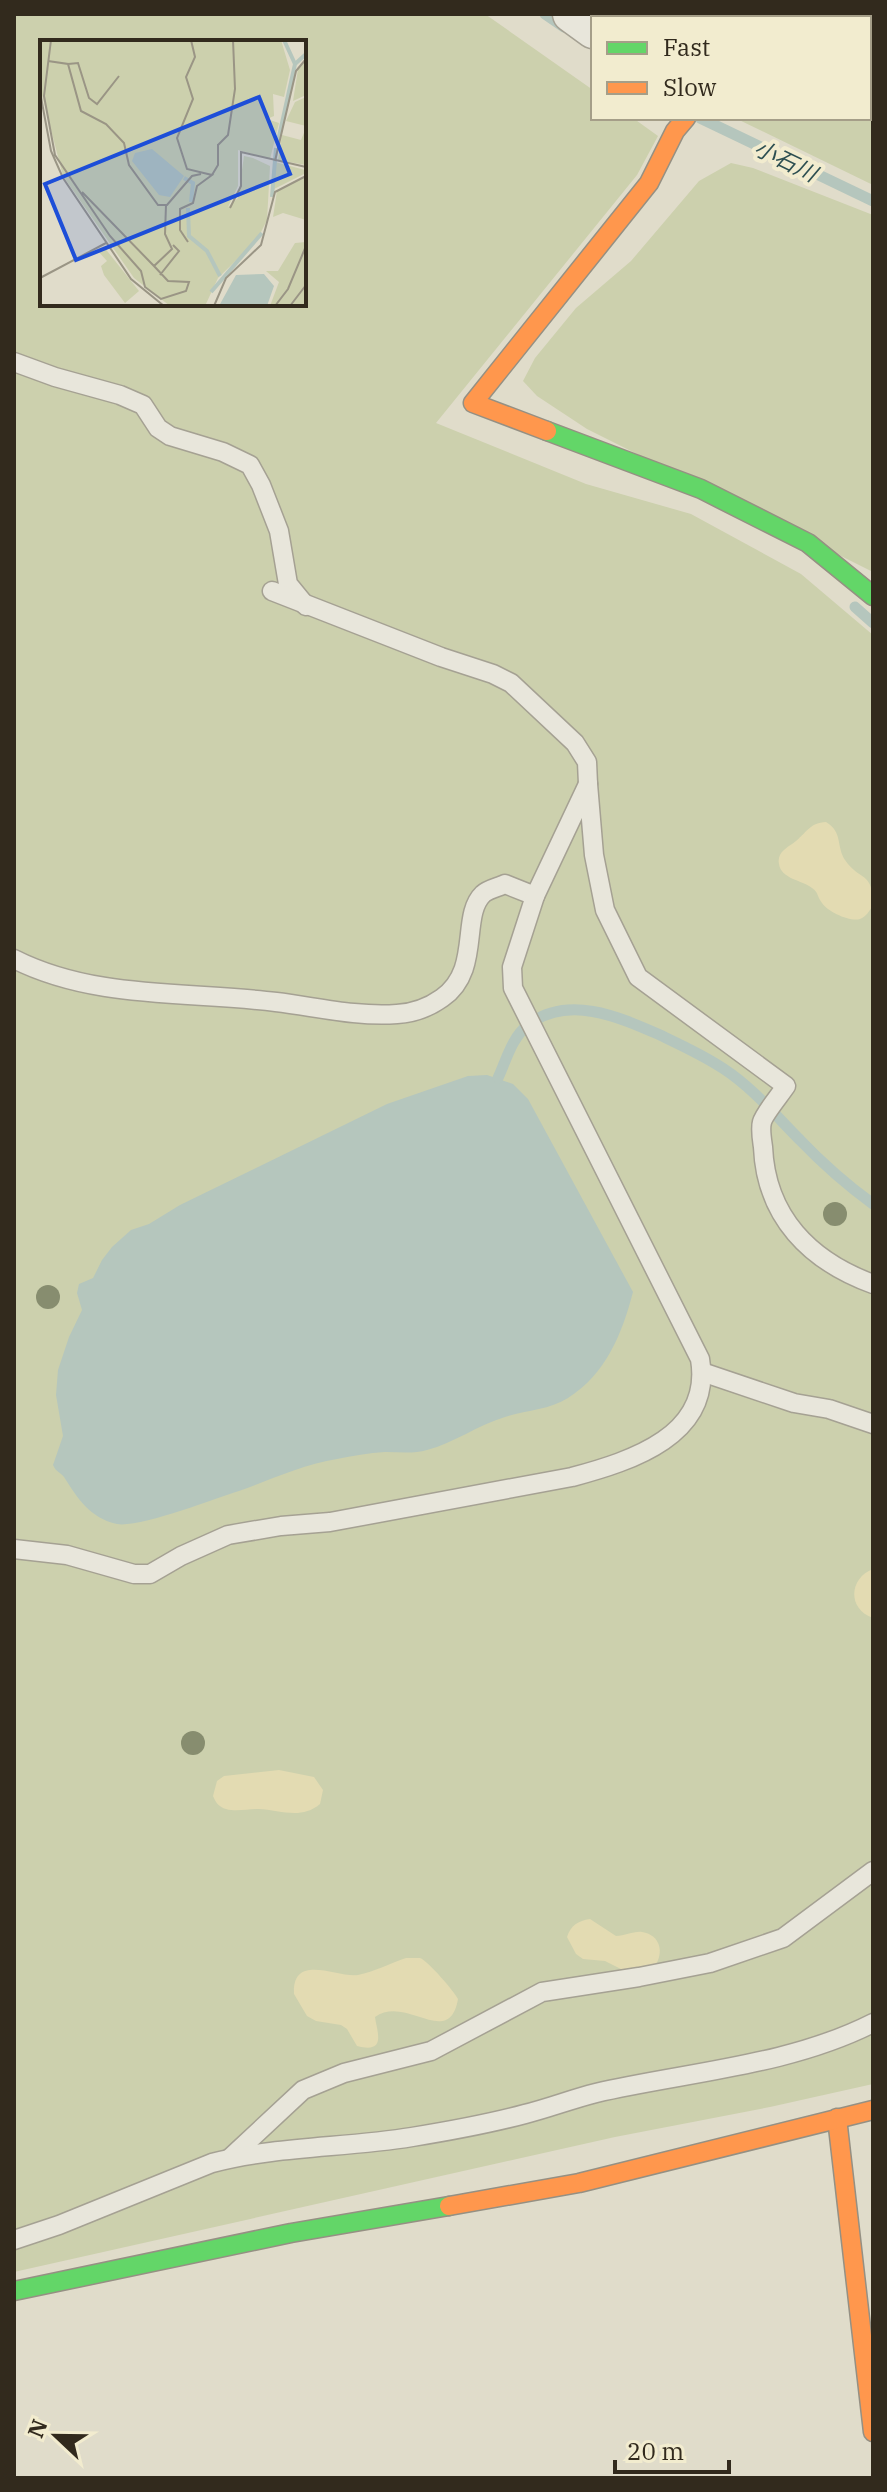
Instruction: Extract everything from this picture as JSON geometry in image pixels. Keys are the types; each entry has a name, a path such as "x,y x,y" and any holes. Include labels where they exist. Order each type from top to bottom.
{"street":[{"path":"571,14 591,29"},
{"path":"680,124 649,183 473,403 701,489 808,543 873,596"},
{"path":"14,2291 291,2233 579,2183 873,2110"},
{"path":"837,2118 873,2432"}],"lane":[{"path":"14,362 143,405 158,428 170,436 223,452 250,465 279,531 288,584 306,606"},
{"path":"272,591 511,683 575,743 587,762 594,855 605,910 638,977 786,1086 762,1121 764,1171 777,1205 797,1238 849,1275 873,1284"},
{"path":"14,1549 67,1555 134,1574 150,1574 228,1535 330,1522 606,1468 665,1441 686,1420 702,1391 700,1359 513,988 512,967 535,896 588,784"},
{"path":"14,959 38,971 104,988 275,1001 364,1015 409,1013 420,1011 444,997 459,981 469,951 474,912 483,894 505,884 535,896"},
{"path":"702,1372 794,1403 829,1409 873,1424"},
{"path":"230,2158 303,2090 344,2073 431,2051 542,1992 710,1963 783,1938 873,1871"},
{"path":"14,2240 230,2158 287,2149 411,2138 525,2114 593,2094 780,2056 853,2033 873,2023"}],"green space":[{"path":"14,14 485,14 591,89 591,120 636,120 658,136 637,175 436,423 586,484 691,514 801,574 873,635 873,2084 615,2137 14,2272"},
{"path":"605,14 733,14 732,16"},
{"path":"873,14 873,185 739,120 871,120 871,16 776,16"},
{"path":"731,163 753,168 873,215 873,572 587,429 537,396 523,381 535,358 576,308 631,261 699,181"}],"sand":[{"path":"826,822 835,830 845,860 871,887 873,906 860,919 845,918 829,910 814,890 788,876 779,864 784,850 813,826"},
{"path":"873,1569 873,1618 859,1608 854,1594 859,1579"},
{"path":"279,1770 314,1777 323,1790 320,1804 298,1813 234,1810 220,1806 213,1796 217,1781 224,1776"},
{"path":"590,1919 616,1936 639,1932 653,1937 660,1950 655,1966 629,1973 605,1961 583,1959 576,1954 567,1937 576,1924"},
{"path":"406,1958 424,1960 446,1983 458,1999 453,2013 446,2020 436,2021 400,2012 387,2012 375,2017 378,2040 373,2047 357,2046 341,2025 316,2021 307,2016 294,1994 295,1981 308,1970 358,1975"}],"shaded area":[{"path":"487,1075 513,1084 528,1099 633,1292 618,1338 593,1377 561,1402 495,1420 427,1450 373,1453 325,1461 142,1522 117,1524 99,1517 86,1506 53,1465 63,1436 56,1395 58,1370 82,1310 77,1293 79,1284 93,1278 112,1247 131,1230 149,1224 180,1205 387,1104 468,1076"}],"waterway":[{"name":"小石川","path":"545,14 564,27"},
{"name":"小石川","path":"704,120 873,201"},
{"path":"855,607 873,623"},
{"path":"498,1078 518,1036 543,1016 577,1010 611,1016 684,1047 735,1077 808,1149 873,1204"}],"traffic: fast":[{"path":"547,431 701,489 808,543 873,596"},
{"path":"14,2291 291,2233 449,2206"}],"traffic: slow":[{"path":"547,431 473,403 649,183 675,131 684,120"},
{"path":"449,2206 579,2183 873,2110"},
{"path":"837,2118 873,2432"}]}
